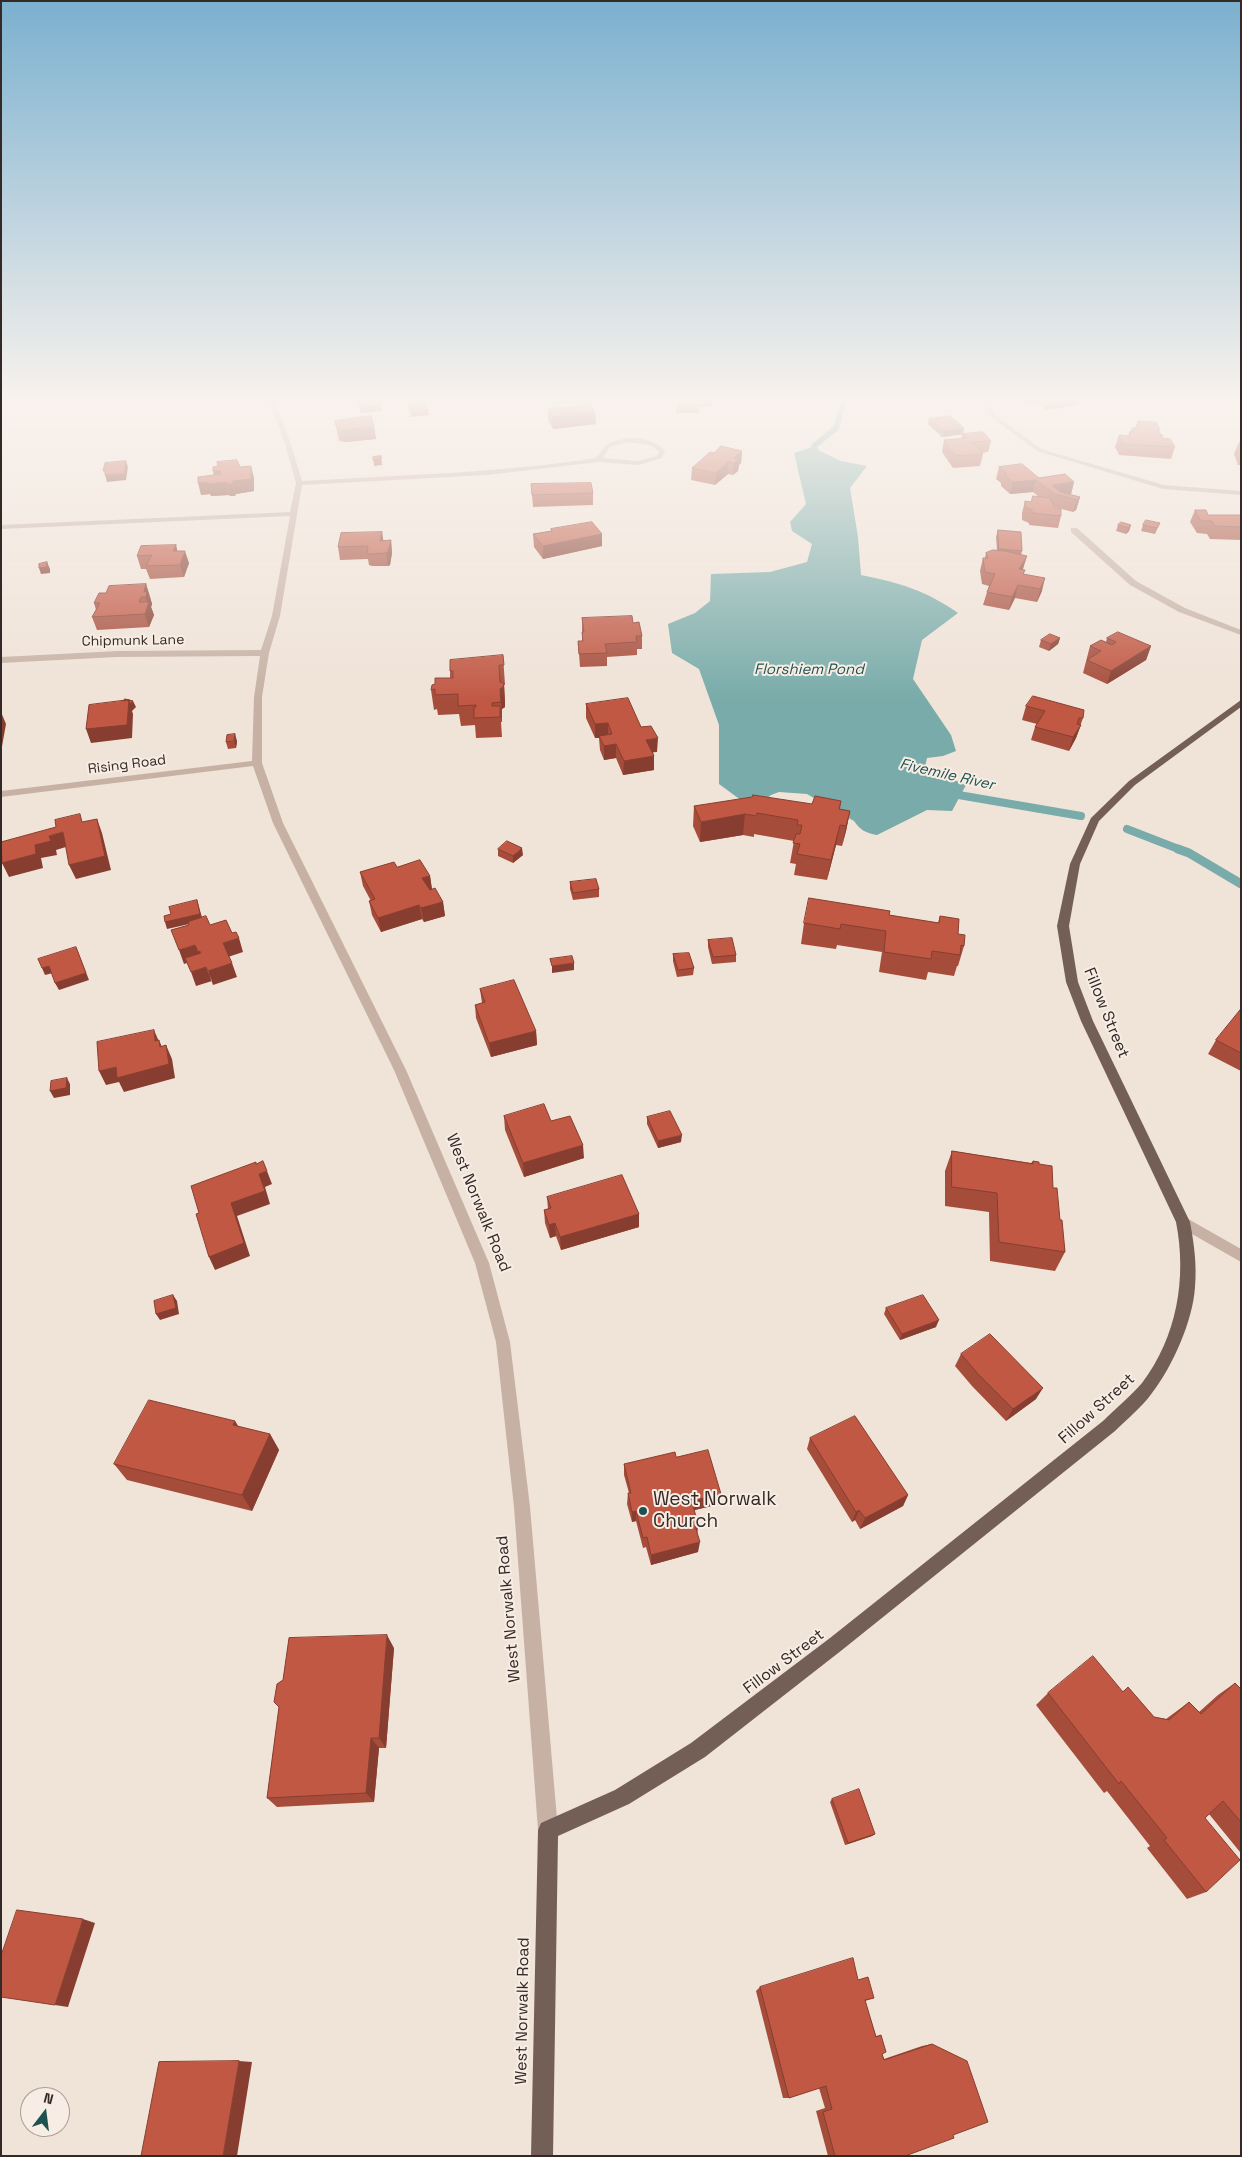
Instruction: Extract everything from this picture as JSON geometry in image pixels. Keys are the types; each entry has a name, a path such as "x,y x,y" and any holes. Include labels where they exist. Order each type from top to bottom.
{"main road":[{"name":"Fillow Street","path":"548,1830 622,1797 698,1750 836,1644 1109,1426 1148,1388 1170,1350 1182,1314 1188,1288 1188,1246 1183,1222 1087,1021 1072,982 1063,926 1075,864 1095,820 1132,783 1241,703"},
{"name":"West Norwalk Road","path":"542,2156 548,1830"}],"street":[{"name":"West Norwalk Road","path":"296,500 276,616 265,652 258,697 257,763 278,823 400,1070 482,1263 503,1342 520,1497 548,1830"},
{"path":"1,527 293,514"},
{"path":"1074,530 1122,570 1133,583 1182,610 1241,633"},
{"name":"Chipmunk Lane","path":"1,660 117,654 265,652"},
{"name":"Rising Road","path":"1,794 257,763"},
{"path":"1183,1222 1241,1256"}],"water":[{"name":"Florshiem Pond","path":"805,500 852,500 858,537 861,575 912,588 934,598 958,613 922,640 913,679 951,735 956,751 943,756 927,758 925,767 966,785 952,811 927,810 877,835 864,831 854,821 807,794 779,792 749,806 719,784 719,725 699,669 672,653 668,624 695,613 710,601 711,574 770,572 807,562 812,544 792,531 790,522 806,504"}],"building":[{"path":"1032,500 1051,500 1055,508 1061,509 1061,516 1032,513 1032,510 1025,507 1025,501 1031,502"},
{"path":"1195,510 1206,510 1208,515 1241,515 1241,527 1215,526 1212,521 1201,521"},
{"path":"1146,520 1160,523 1157,528 1143,525"},
{"path":"592,522 602,534 543,546 533,534 552,531 551,529"},
{"path":"1121,522 1131,525 1128,528 1118,525"},
{"path":"998,530 1021,532 1022,551 999,549"},
{"path":"382,532 380,541 391,540 388,552 386,553 369,554 367,553 368,546 338,547 341,533"},
{"path":"176,545 173,551 185,551 180,565 146,566 152,555 137,556 141,546"},
{"path":"993,550 1027,556 1019,569 1025,570 1023,574 1045,578 1040,589 1018,585 1012,597 987,592 995,574 985,572 983,558 988,558 986,553"},
{"path":"47,562 47,567 39,568 39,564"},
{"path":"146,584 144,592 147,591 146,597 141,597 139,602 149,602 145,614 92,617 100,603 94,603 99,593 106,593 109,586"},
{"path":"632,616 633,623 639,622 642,636 636,636 637,642 605,644 607,653 579,654 578,641 583,641 582,632 584,632 582,618"},
{"path":"1118,632 1151,646 1111,671 1087,660 1101,651 1090,646 1101,640 1112,645 1116,642 1107,638"},
{"path":"1050,634 1060,638 1051,644 1041,640"},
{"path":"503,655 504,665 499,665 500,682 504,683 500,689 501,702 492,703 492,706 500,706 500,717 474,718 474,707 476,705 458,706 458,694 435,695 435,689 431,690 432,685 435,684 435,678 453,678 453,671 450,671 450,660"},
{"path":"1033,696 1084,710 1083,718 1079,718 1077,724 1081,725 1073,737 1035,727 1045,711 1026,706"},
{"path":"628,698 641,727 651,726 658,738 646,740 654,756 624,761 616,744 604,746 599,736 612,734 608,723 595,724 586,704"},
{"path":"129,700 127,725 86,729 89,705"},
{"path":"235,734 234,741 226,742 227,735"},
{"path":"753,795 812,804 815,796 841,801 839,809 850,811 846,826 840,825 831,860 797,854 800,844 793,843 796,834 800,834 802,825 797,825 798,820 757,813 756,816 745,814 701,822 694,806 752,797"},
{"path":"80,814 82,822 97,819 105,856 69,865 63,832 49,836 51,841 35,845 36,854 2,863 1,842 56,827 55,820"},
{"path":"507,841 522,848 513,856 498,849"},
{"path":"420,860 430,876 422,878 430,890 435,888 443,902 421,908 419,905 378,918 369,901 375,899 360,872 394,862 397,867"},
{"path":"596,879 599,889 573,893 570,882"},
{"path":"809,898 890,911 889,915 939,923 940,916 959,919 958,934 965,935 964,946 961,945 960,955 932,951 931,959 884,952 886,931 841,924 840,929 804,923"},
{"path":"197,900 200,914 165,922 164,916 171,914 169,907"},
{"path":"206,916 210,925 226,920 232,933 236,932 239,938 223,943 232,963 208,971 206,967 191,972 185,958 201,953 200,951 198,952 195,945 179,950 171,930 189,925 188,922"},
{"path":"732,938 736,955 713,957 708,940"},
{"path":"76,947 86,973 55,983 49,966 42,968 38,959"},
{"path":"689,953 694,968 678,970 673,954"},
{"path":"572,956 574,963 552,966 550,959"},
{"path":"514,980 536,1031 489,1043 475,1005 485,1002 480,989"},
{"path":"1241,1009 1241,1053 1216,1040"},
{"path":"154,1030 155,1041 159,1040 160,1047 166,1045 169,1064 117,1078 116,1067 99,1071 97,1042"},
{"path":"67,1078 66,1088 50,1091 51,1081"},
{"path":"544,1104 551,1121 570,1116 583,1145 523,1163 504,1116"},
{"path":"670,1111 682,1135 658,1141 647,1117"},
{"path":"952,1151 1033,1164 1033,1161 1052,1166 1053,1188 1057,1188 1065,1252 999,1242 997,1193 952,1187"},
{"path":"263,1161 267,1171 259,1174 265,1191 231,1203 244,1243 209,1257 196,1214 199,1213 191,1186"},
{"path":"622,1175 639,1214 560,1237 555,1223 549,1225 544,1210 551,1208 547,1197"},
{"path":"173,1295 176,1308 156,1314 154,1301"},
{"path":"923,1295 939,1320 902,1334 886,1308"},
{"path":"990,1334 1043,1388 1013,1409 961,1354"},
{"path":"149,1400 235,1421 233,1425 270,1434 242,1495 114,1464"},
{"path":"855,1416 908,1495 865,1518 859,1510 856,1512 810,1438"},
{"path":"708,1450 721,1494 692,1501 698,1525 695,1526 700,1542 651,1555 647,1537 643,1538 636,1511 632,1512 628,1493 631,1493 624,1464 675,1452 676,1457"},
{"path":"387,1635 379,1738 371,1738 366,1793 267,1798 279,1707 274,1702 277,1684 283,1680 289,1638"},
{"path":"1093,1656 1123,1692 1128,1687 1154,1717 1169,1720 1189,1702 1201,1714 1235,1683 1241,1689 1241,1822 1223,1801 1205,1818 1240,1860 1206,1892 1164,1840 1167,1838 1121,1781 1119,1784 1048,1693"},
{"path":"859,1789 875,1834 848,1843 832,1799"},
{"path":"17,1910 83,1919 55,2005 1,1997 1,1956"},
{"path":"853,1958 858,1980 868,1977 874,1998 865,2000 876,2037 881,2035 886,2052 882,2054 884,2060 932,2044 967,2061 988,2122 953,2135 954,2138 905,2156 835,2156 823,2112 832,2109 826,2086 789,2098 760,1987"},
{"path":"239,2061 223,2156 141,2156 159,2062"}],"waterway":[{"name":"Fivemile River","path":"947,793 1081,816"},
{"name":"Fivemile River","path":"1127,829 1181,850"},
{"name":"Fivemile River","path":"1178,849 1189,853 1241,884"}],"place":[{"name":"West Norwalk Church","path":"643,1511"}]}
